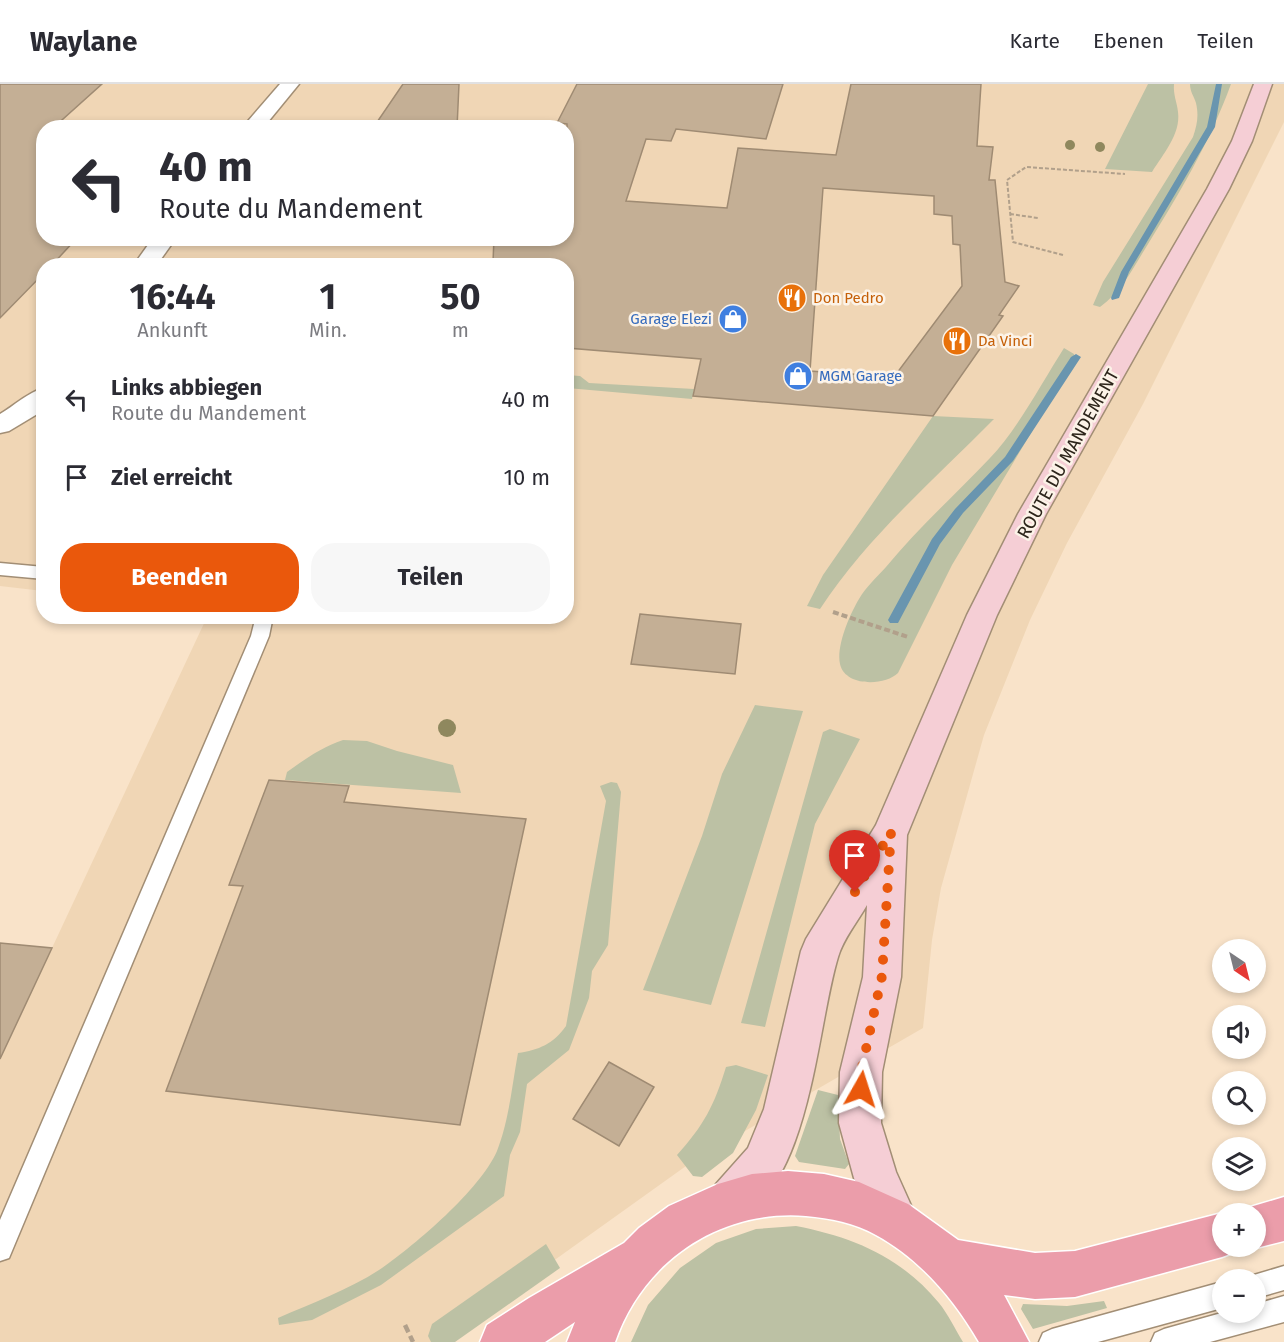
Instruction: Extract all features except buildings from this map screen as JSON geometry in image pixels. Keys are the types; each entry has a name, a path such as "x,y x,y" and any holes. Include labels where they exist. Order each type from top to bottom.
{"main road":[{"name":"ROUTE DU MANDEMENT","path":"732,1200 763,1163 785,1108 820,951 891,832 982,615 1022,534 1218,189 1242,141 1263,84"},
{"name":"ROUTE DU MANDEMENT","path":"891,832 882,976 861,1072 860,1123 876,1178 896,1221"},
{"path":"591,1342 615,1290 641,1257 668,1232 699,1213 732,1200 766,1193 817,1194 867,1208 896,1221 948,1261 972,1288 1005,1342"},
{"path":"1266,1224 1284,1219"},
{"path":"948,1261 1001,1272 1035,1276 1075,1274 1212,1238"},
{"path":"504,1342 545,1314 641,1257"}],"street":[{"path":"259,120 290,84"},
{"path":"0,425 36,403"}],"lane":[{"path":"0,569 36,572"},
{"path":"0,1249 260,636 262,624"},
{"path":"1266,1283 1284,1278"},
{"path":"1052,1342 1212,1298"},
{"path":"1164,1342 1284,1309"}],"path":[{"path":"1063,255 1013,242 1007,180 1026,167 1125,174"},
{"path":"1010,214 1038,218"},
{"path":"833,612 908,637"},
{"path":"405,1325 413,1342"}],"shaded area":[{"path":"0,84 1284,84 1284,122 1143,404 1067,543 1030,620 984,735 941,888 932,940 923,1028 693,1161 440,1342 0,1342 0,1059 204,624 574,624 574,258 36,258 36,590 0,586"}],"green space":[{"path":"1148,84 1174,84 1178,120 1170,144 1152,172 1105,169"},
{"path":"1190,84 1231,84 1192,168 1131,273 1120,288 1100,307 1093,305 1103,282 1193,137 1197,112"},
{"path":"1064,348 1074,354 1074,361 952,565 898,673 875,682 849,677 843,672 839,657 842,639 855,605 868,586 911,539 1000,447 1020,420"},
{"path":"574,376 580,376 589,383 694,389 692,399 574,389"},
{"path":"933,416 994,419 880,533 820,609 807,606 823,575"},
{"path":"755,705 803,711 711,1005 643,990 702,836 722,774"},
{"path":"830,729 860,739 815,824 765,1027 741,1023 823,732"},
{"path":"343,740 367,741 453,765 461,793 285,780 287,772 300,762"},
{"path":"611,782 617,783 621,792 608,945 592,971 589,998 569,1050 527,1084 520,1132 510,1155 504,1196 381,1285 312,1320 279,1325 278,1318 357,1283 396,1258 446,1215 489,1166 497,1151 504,1128 518,1053 545,1045 566,1026 606,801 600,786"},
{"path":"736,1065 768,1075 756,1110 733,1153 702,1177 693,1176 677,1155 707,1114 726,1067"},
{"path":"818,1090 838,1095 840,1139 849,1164 845,1169 799,1162 795,1156"},
{"path":"796,1226 837,1236 875,1251 892,1261 909,1273 939,1303 963,1342 631,1342 648,1305 680,1268 716,1243 756,1229"},
{"path":"546,1244 560,1268 455,1342 431,1342 428,1336 432,1324"},
{"path":"1104,1301 1107,1308 1033,1329 1021,1309 1023,1304 1067,1306"}],"waterway":[{"path":"1115,298 1125,272 1211,127 1219,84"},
{"path":"894,620 936,542 959,511 1009,459 1076,357"}],"place":[{"name":"Don Pedro","path":"792,298"},
{"name":"Garage Elezi","path":"733,319"},
{"name":"Da Vinci","path":"957,341"},
{"name":"MGM Garage","path":"798,376"}],"route":[{"path":"855,892 891,832 882,976 861,1072 861,1089"}]}
